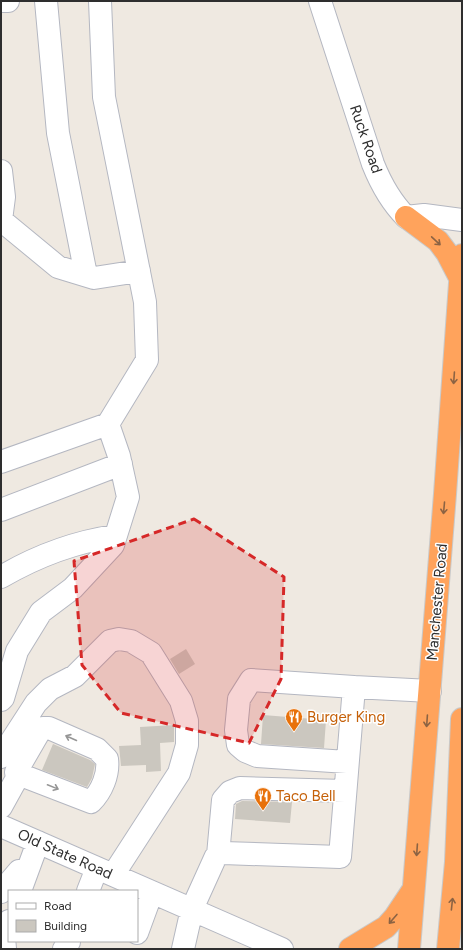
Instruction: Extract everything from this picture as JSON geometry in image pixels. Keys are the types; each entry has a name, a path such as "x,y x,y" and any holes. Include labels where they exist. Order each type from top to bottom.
{"highway":[{"path":"406,217 438,241 447,253 460,278"},
{"name":"Manchester Road","path":"409,949 430,691 462,255"},
{"path":"448,949 456,862 462,719"},
{"path":"350,949 386,927 395,917 414,887"}],"street":[{"path":"1,1 8,1"},
{"path":"46,1 58,133 86,275"},
{"path":"1,462 108,424 147,360 145,302 104,97 100,1"},
{"name":"Ruck Road","path":"320,1 373,164 383,188 395,207 406,217"},
{"path":"1,171 4,197 1,220 58,267 94,278 139,271"},
{"path":"406,217 424,215 462,220"},
{"path":"1,700 3,698 17,651 41,612 73,588 113,545 128,497 121,464 108,424"},
{"path":"1,510 121,464"},
{"path":"1,577 28,561 88,540 115,536"},
{"path":"1,757 36,702 50,689 75,676 110,641 119,639 131,641 151,653 181,701 187,721 187,744 179,773 89,890"},
{"path":"348,762 257,756 245,751 238,744 236,730 239,698 251,680 430,691"},
{"path":"183,949 192,909 211,864 218,855 223,852 340,857 354,687"},
{"path":"1,807 17,778"},
{"path":"218,855 223,800 230,792 240,788 345,791"},
{"name":"Old State Road","path":"1,826 282,949"},
{"path":"24,881 38,842"},
{"path":"1,892 19,871 24,881"},
{"path":"138,930 152,892"},
{"path":"5,949 4,937 8,924"}],"highlighted area":[{"path":"194,519 284,577 281,679 249,743 121,713 82,665 74,561"}],"building":[{"path":"186,649 195,664 179,674 170,659"},
{"name":"Burger King","path":"263,715 326,720 324,748 261,744"},
{"path":"174,725 174,742 160,743 161,771 146,772 146,765 121,766 119,746 141,745 140,727"},
{"path":"53,744 90,760 95,764 92,778 87,787 42,770"},
{"name":"Taco Bell","path":"242,801 292,802 290,823 235,819 236,804"}],"place":[{"name":"Burger King","path":"294,732"},
{"name":"Taco Bell","path":"263,811"}]}
